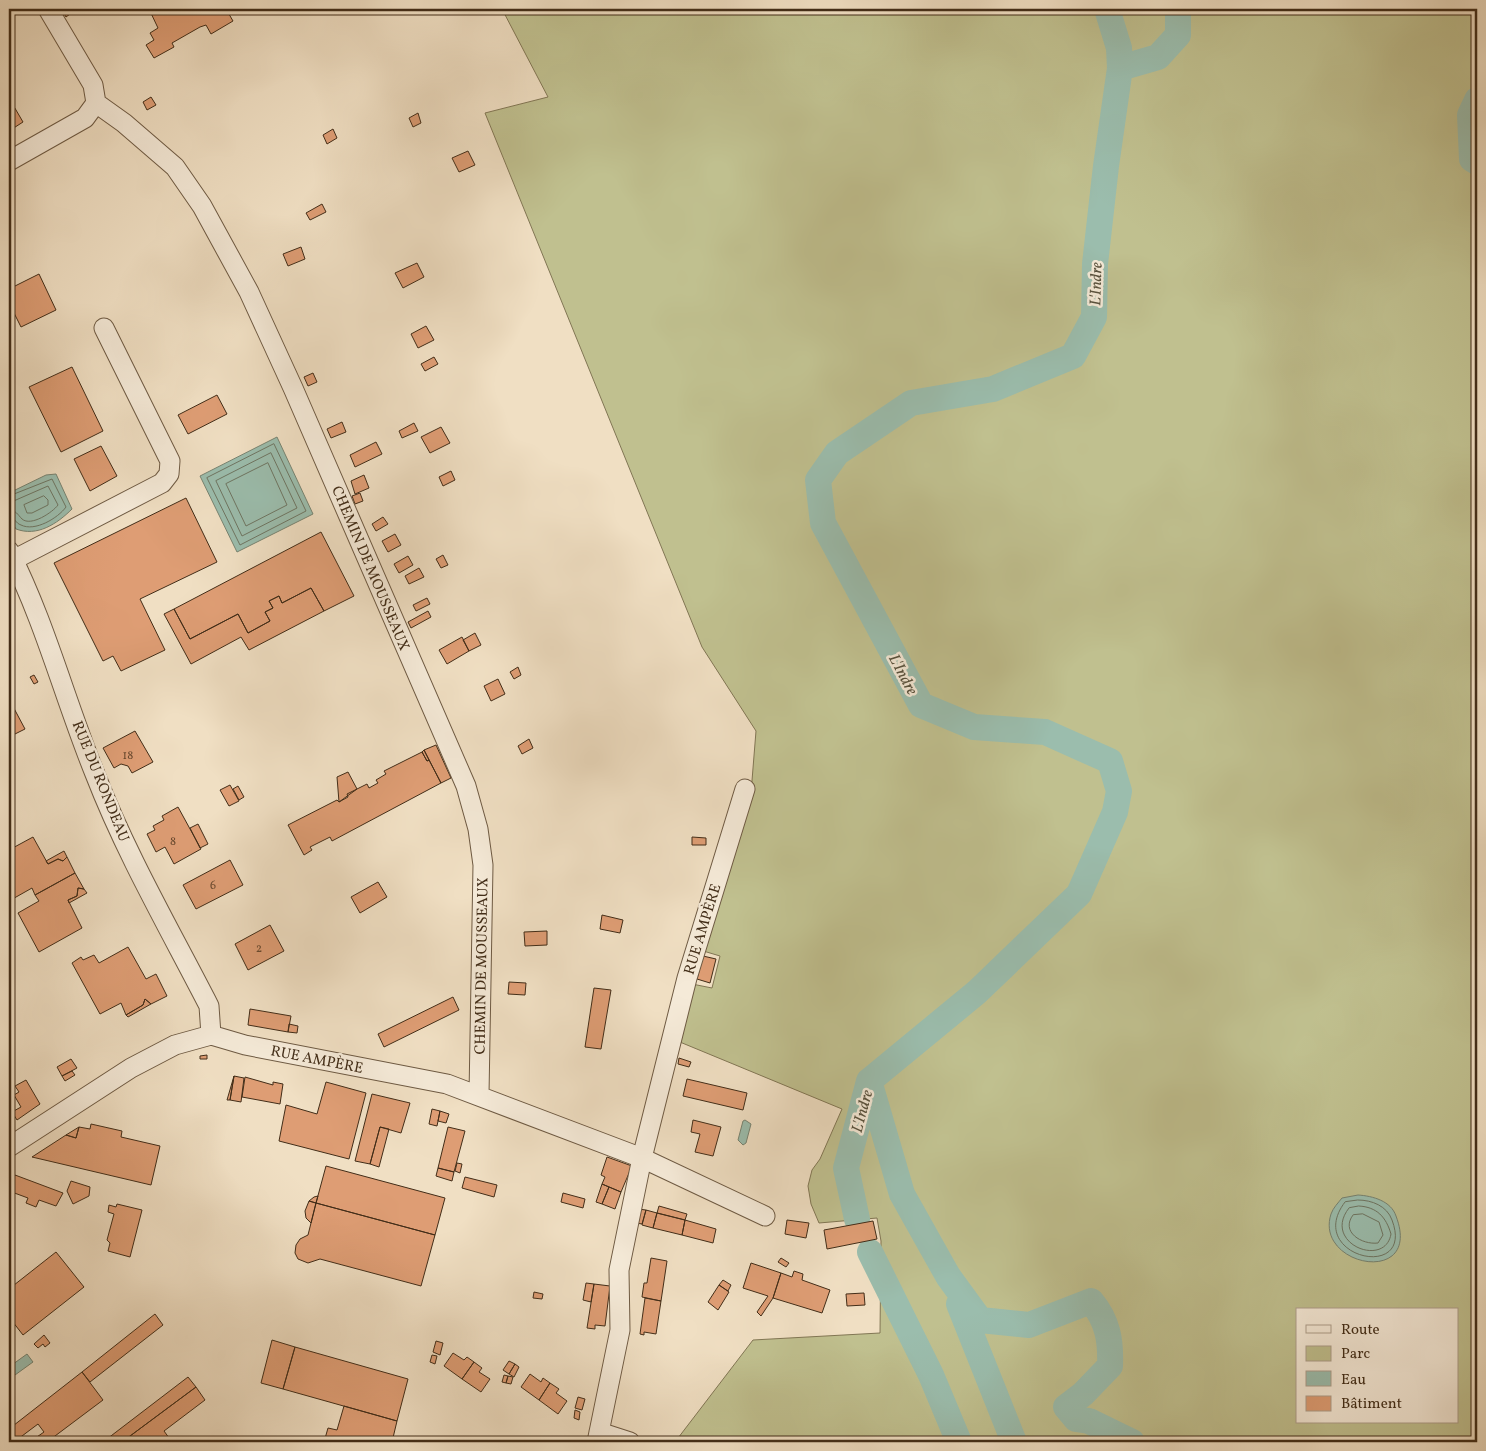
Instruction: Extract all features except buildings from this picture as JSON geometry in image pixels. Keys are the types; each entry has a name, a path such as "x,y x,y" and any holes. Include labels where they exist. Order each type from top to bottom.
{"street":[{"path":"9,161 85,118 96,104 93,85 48,9"},
{"name":"CHEMIN DE MOUSSEAUX","path":"96,104 124,123 175,167 202,206 240,275 293,388 466,786 478,829 482,865 479,1095"},
{"path":"11,555 19,557 162,483 169,474 170,461 104,328"},
{"name":"RUE DU RONDEAU","path":"11,555 44,630 94,773 112,815 209,1006 211,1035"},
{"name":"RUE AMPÈRE","path":"642,1158 687,978 745,789"},
{"path":"9,1147 131,1068 175,1045 211,1035"},
{"name":"RUE AMPÈRE","path":"211,1035 245,1045 447,1084 642,1158 765,1216"},
{"path":"630,1442 598,1437 620,1330 619,1270 642,1158"}],"green space":[{"path":"502,9 1477,9 1477,1442 675,1442 753,1340 880,1333 881,1241 877,1218 819,1223 811,1204 808,1186 812,1170 820,1159 842,1109 675,1040 692,984 712,988 720,956 700,950 751,793 756,731 702,647 485,113 548,97"}],"water":[{"path":"277,437 313,514 237,552 200,476"},
{"path":"56,474 72,509 60,520 46,528 32,531 16,529 9,517 9,493 46,475"},
{"path":"745,1120 751,1124 746,1143 743,1145 738,1140 743,1121"},
{"path":"1358,1195 1381,1200 1394,1211 1396,1216 1400,1238 1395,1253 1383,1261 1367,1262 1351,1257 1338,1247 1330,1232 1331,1214 1342,1198"},
{"path":"1477,1228 1477,1254 1472,1245"},
{"path":"27,1354 33,1362 15,1375 9,1367"}],"waterway":[{"name":"L'Indre","path":"857,1219 846,1168 869,1081 977,992 1079,894 1115,812 1119,791 1110,761 1045,732 974,727 921,705 823,523 818,480 837,453 911,403 993,389 1073,356 1094,317 1095,264 1120,68 1119,48 1107,9"},
{"name":"L'Indre","path":"1120,68 1158,57 1178,35 1178,9"},
{"name":"L'Indre","path":"1477,100 1470,115 1472,159 1477,162"},
{"path":"869,1081 902,1194 948,1276 980,1320 1029,1325 1091,1301 1105,1324 1110,1348 1110,1366 1083,1394 1066,1407 1076,1419 1089,1421 1132,1442"},
{"name":"L'Indre","path":"870,1252 931,1375 959,1442"},
{"path":"959,1304 1014,1442"}]}
